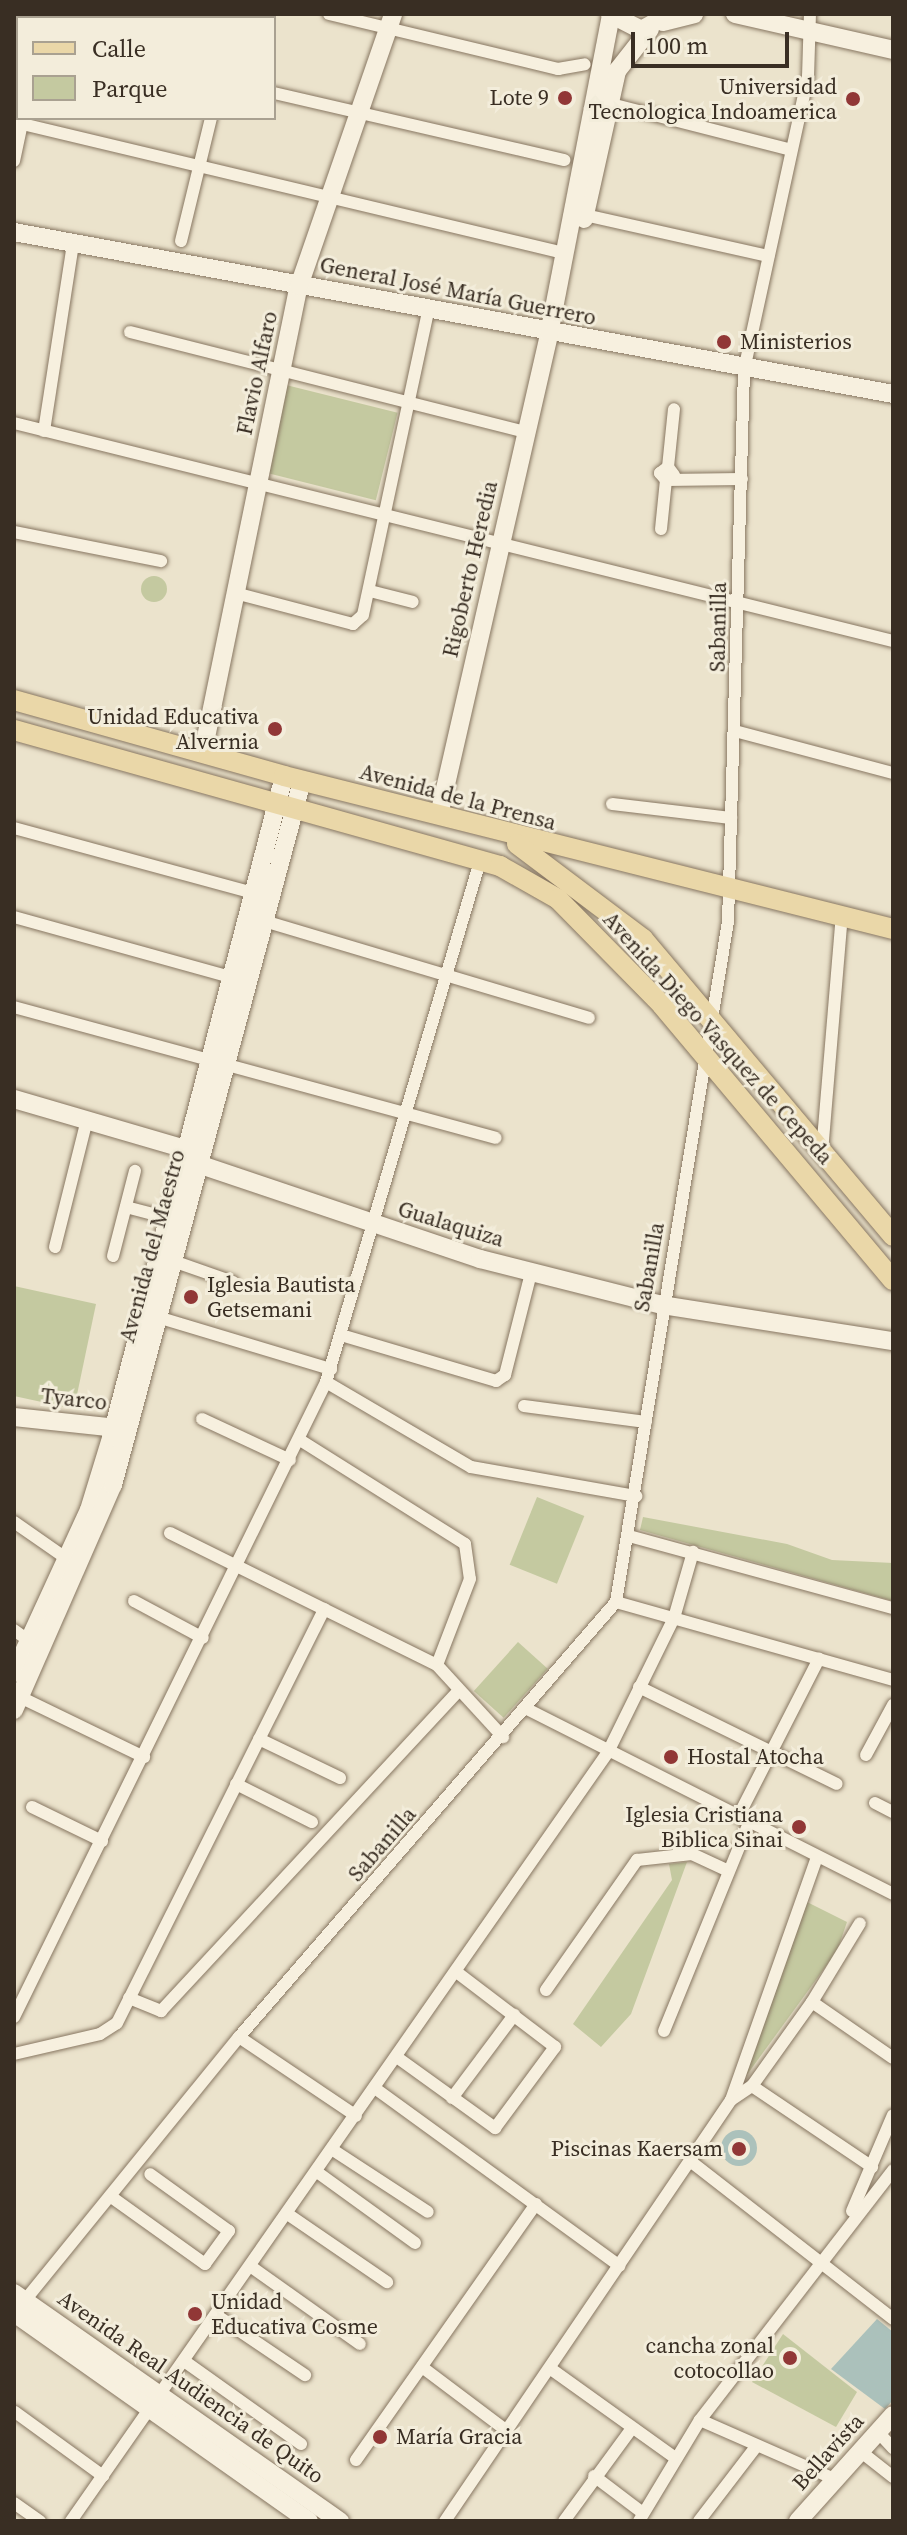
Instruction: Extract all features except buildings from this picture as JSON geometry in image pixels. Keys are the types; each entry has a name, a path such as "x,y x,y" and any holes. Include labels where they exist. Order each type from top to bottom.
{"main road":[{"path":"661,22 694,14"},
{"path":"735,14 810,34 893,50"},
{"name":"Rigoberto Heredia","path":"579,214 610,15 631,29 661,22"},
{"name":"Flavio Alfaro","path":"203,752 299,286 391,21"},
{"name":"Rigoberto Heredia","path":"439,815 549,334 621,63 661,22"},
{"name":"General José María Guerrero","path":"14,232 744,370 893,394"},
{"name":"Avenida de la Prensa","path":"14,700 293,779 439,815 464,827 489,829 893,929"},
{"path":"14,730 480,861"},
{"name":"Avenida del Maestro","path":"240,980 253,893 293,779"},
{"name":"Avenida del Maestro","path":"151,1316 173,1261 198,1164 217,1063 240,980 264,921 285,807"},
{"path":"409,840 464,827"},
{"name":"Avenida Diego Vasquez de Cepeda","path":"489,829 565,874 643,939 893,1236"},
{"path":"565,874 570,851"},
{"name":"Avenida Diego Vasquez de Cepeda","path":"480,861 558,899 708,1059 893,1280"},
{"name":"Avenida del Maestro","path":"17,1703 47,1622 106,1483 151,1316 168,1218 185,1149 217,1063"},
{"path":"14,1099 185,1149"},
{"name":"Gualaquiza","path":"185,1149 198,1164 373,1225 531,1273 662,1305 893,1341"},
{"name":"Tyarco","path":"14,1417 122,1428"},
{"name":"Avenida del Maestro","path":"14,1673 22,1636 47,1622 67,1559 106,1483"},
{"name":"Avenida Real Audiencia de Quito","path":"16,2307 157,2404 340,2521"},
{"name":"Avenida Real Audiencia de Quito","path":"157,2404 309,2521"},
{"name":"Bellavista","path":"804,2519 832,2478 893,2415"}],"street":[{"path":"329,14 391,21 558,69 585,64"},
{"name":"Sabanilla","path":"16,2307 239,2037 503,1737 616,1602 636,1496 662,1305 713,1019 729,888 744,370 791,150 810,34 810,14"},
{"path":"276,93 564,160"},
{"path":"611,104 791,150"},
{"path":"181,241 210,120"},
{"path":"14,161 18,123 555,251"},
{"path":"579,214 768,256"},
{"path":"44,431 73,244"},
{"path":"235,593 359,621 370,591 428,311"},
{"path":"130,332 526,432"},
{"path":"661,529 674,409"},
{"path":"14,423 501,540 893,641"},
{"path":"669,474 742,479"},
{"path":"14,532 161,561"},
{"path":"370,591 413,602"},
{"path":"735,731 893,773"},
{"path":"612,804 731,818"},
{"path":"14,828 253,893"},
{"path":"14,2017 238,1568 328,1375 480,861"},
{"path":"821,1154 842,916"},
{"path":"14,917 240,980"},
{"path":"264,921 589,1018"},
{"path":"14,1007 495,1138"},
{"path":"55,1247 87,1120"},
{"path":"113,1256 135,1171"},
{"path":"126,1207 168,1218"},
{"path":"173,1261 233,1282"},
{"path":"341,1335 501,1380 531,1273"},
{"path":"151,1316 328,1375 471,1467 636,1496"},
{"path":"524,1406 646,1422"},
{"path":"202,1419 290,1460"},
{"path":"300,1440 465,1544 470,1579 437,1665"},
{"path":"14,1522 67,1559"},
{"path":"170,1533 437,1665 503,1737"},
{"path":"629,1536 893,1608"},
{"path":"71,2521 187,2363 608,1752 674,1618 693,1552"},
{"path":"134,1601 203,1638"},
{"path":"616,1602 893,1680"},
{"path":"14,2054 109,2030 129,1998 324,1609"},
{"path":"664,2031 772,1751 819,1659"},
{"path":"639,1687 837,1784"},
{"path":"129,1998 161,2011 458,1691"},
{"path":"17,1703 144,1757"},
{"path":"866,1755 893,1705"},
{"path":"527,1709 817,1857 891,1888"},
{"path":"259,1739 340,1778"},
{"path":"236,1784 312,1822"},
{"path":"875,1803 893,1812"},
{"path":"32,1807 102,1841"},
{"path":"546,1990 637,1860 692,1854 726,1870"},
{"path":"445,2521 694,2164 731,2100 817,1857"},
{"path":"731,2100 752,2086 812,2002 860,1923"},
{"path":"398,2058 495,2128 555,2047 458,1973"},
{"path":"812,2002 893,2058"},
{"path":"452,2098 514,2015"},
{"path":"239,2037 356,2116"},
{"path":"752,2086 872,2167"},
{"path":"376,2089 620,2266"},
{"path":"846,2227 893,2115"},
{"path":"333,2150 428,2212"},
{"path":"694,2164 821,2258 893,2319"},
{"path":"594,2476 641,2517 674,2457 700,2420 821,2258 893,2170"},
{"path":"317,2172 415,2243"},
{"path":"110,2196 205,2264 229,2232 150,2174"},
{"path":"356,2460 536,2204"},
{"path":"289,2215 387,2282"},
{"path":"253,2268 360,2344"},
{"path":"219,2317 305,2375"},
{"path":"187,2363 301,2444"},
{"path":"422,2367 507,2431"},
{"path":"551,2369 674,2457"},
{"path":"15,2412 103,2476"},
{"path":"700,2420 755,2448 832,2478"},
{"path":"564,2521 632,2428"},
{"path":"878,2432 893,2448"},
{"path":"699,2521 755,2448"},
{"path":"860,2451 893,2477"},
{"path":"14,2503 40,2521"}],"green space":[{"path":"286,385 398,413 376,500 264,472"},
{"path":"154,576 163,580 167,589 163,598 154,602 145,598 141,589 145,580"},
{"path":"14,1286 96,1304 74,1409 14,1396"},
{"path":"537,1497 584,1516 557,1584 510,1565"},
{"path":"643,1517 787,1544 832,1560 893,1563 893,1601 640,1530"},
{"path":"518,1642 548,1669 504,1718 474,1691"},
{"path":"687,1862 631,2014 601,2047 573,2024 672,1880 669,1864"},
{"path":"807,1902 847,1922 837,1951 738,2087"},
{"name":"cancha zonal cotocollao","path":"783,2334 857,2392 836,2427 752,2382"}],"water":[{"name":"Piscinas Kaersam","path":"739,2130 752,2135 757,2148 752,2161 739,2166 726,2161 721,2148 726,2135"},
{"path":"877,2319 893,2332 893,2400 885,2409 831,2369"}],"place":[{"name":"Lote 9","path":"565,98"},
{"name":"Universidad Tecnologica Indoamerica","path":"853,99"},
{"name":"Ministerios","path":"724,342"},
{"name":"Unidad Educativa Alvernia","path":"275,729"},
{"name":"Iglesia Bautista Getsemani","path":"191,1297"},
{"name":"Hostal Atocha","path":"671,1757"},
{"name":"Iglesia Cristiana Biblica Sinai","path":"799,1827"},
{"name":"Piscinas Kaersam","path":"739,2149"},
{"name":"Unidad Educativa Cosme","path":"195,2314"},
{"name":"cancha zonal cotocollao","path":"790,2358"},
{"name":"María Gracia","path":"380,2437"}]}
